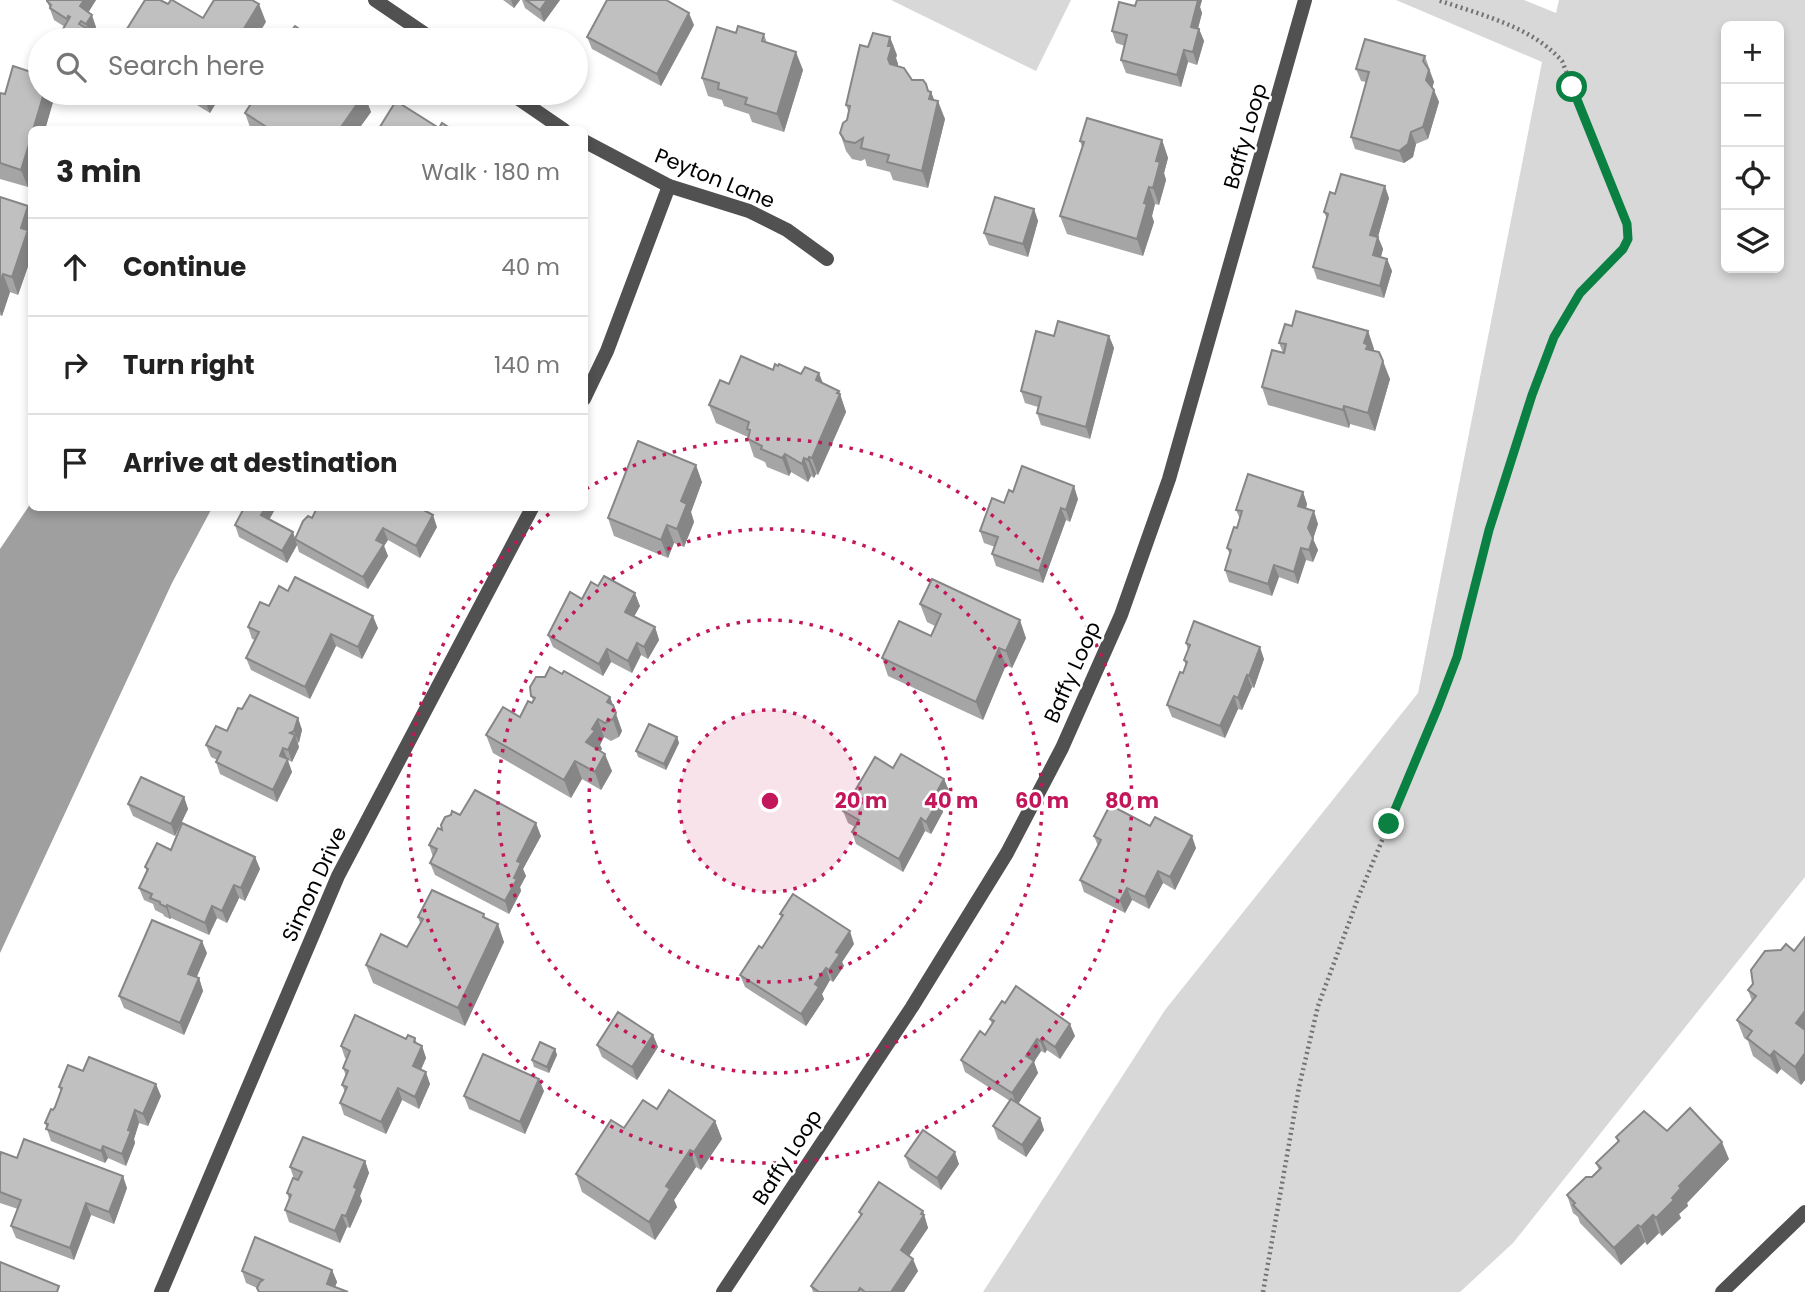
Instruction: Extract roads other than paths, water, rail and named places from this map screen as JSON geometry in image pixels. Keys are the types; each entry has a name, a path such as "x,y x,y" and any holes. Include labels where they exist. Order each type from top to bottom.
{"street":[{"path":"375,0 416,28"},
{"name":"Baffy Loop","path":"723,1292 956,936 1007,853 1062,748 1121,615 1168,479 1305,0"},
{"path":"528,105 558,126"},
{"name":"Peyton Lane","path":"588,143 669,186 749,211 787,230 827,259"},
{"path":"588,391 607,351 669,186"},
{"name":"Simon Drive","path":"161,1292 338,876 530,511"},
{"path":"1722,1292 1805,1212"}]}
